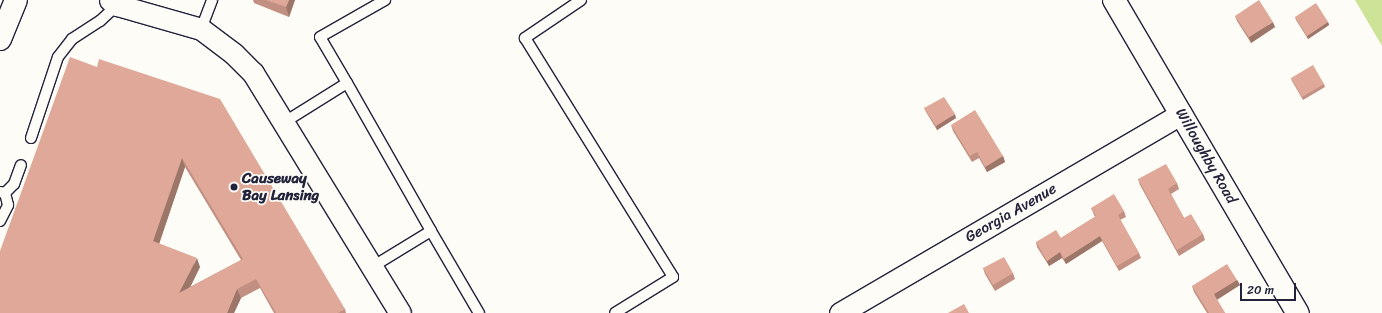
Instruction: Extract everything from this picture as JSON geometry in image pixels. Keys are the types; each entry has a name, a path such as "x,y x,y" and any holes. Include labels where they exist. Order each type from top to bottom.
{"street":[{"path":"0,39 16,0"},
{"name":"Willoughby Road","path":"1114,0 1298,313"},
{"path":"113,2 201,29 234,54 253,73 400,313"},
{"name":"Georgia Avenue","path":"840,313 1181,114"}],"lane":[{"path":"201,29 212,0"},
{"path":"385,0 320,37 479,313"},
{"path":"582,0 525,38 673,277 615,313"},
{"path":"31,138 58,57 72,39 100,21 113,2"},
{"path":"283,123 347,83"},
{"path":"0,221 8,205 3,193 14,184 21,165"},
{"path":"372,268 431,231"}],"green space":[{"path":"1355,0 1382,0 1382,46"}],"building":[{"path":"266,0 289,0 286,7"},
{"path":"1259,0 1273,22 1249,37 1235,16"},
{"path":"1316,3 1328,22 1307,36 1295,17"},
{"name":"Causeway Bay Lansing","path":"70,57 97,67 99,59 220,99 345,309 338,313 276,313 256,279 237,289 227,313 0,313 0,251","holes":["182,158 243,259 179,293 197,258 153,241"]},
{"path":"1313,65 1324,84 1302,97 1291,78"},
{"path":"944,97 955,114 936,126 924,108"},
{"path":"975,110 1003,156 985,167 977,152 970,156 951,125"},
{"path":"1166,164 1177,183 1168,189 1184,218 1191,214 1203,234 1177,250 1138,179"},
{"path":"1114,194 1124,211 1118,215 1139,253 1117,266 1100,236 1064,259 1060,252 1047,261 1036,242 1056,230 1061,238 1096,216 1091,208"},
{"path":"1004,257 1013,273 993,285 983,268"},
{"path":"1227,264 1237,280 1214,294 1225,313 1209,313 1192,286"},
{"path":"964,304 969,313 948,313"}],"place":[{"name":"Causeway Bay Lansing","path":"234,187"}]}
